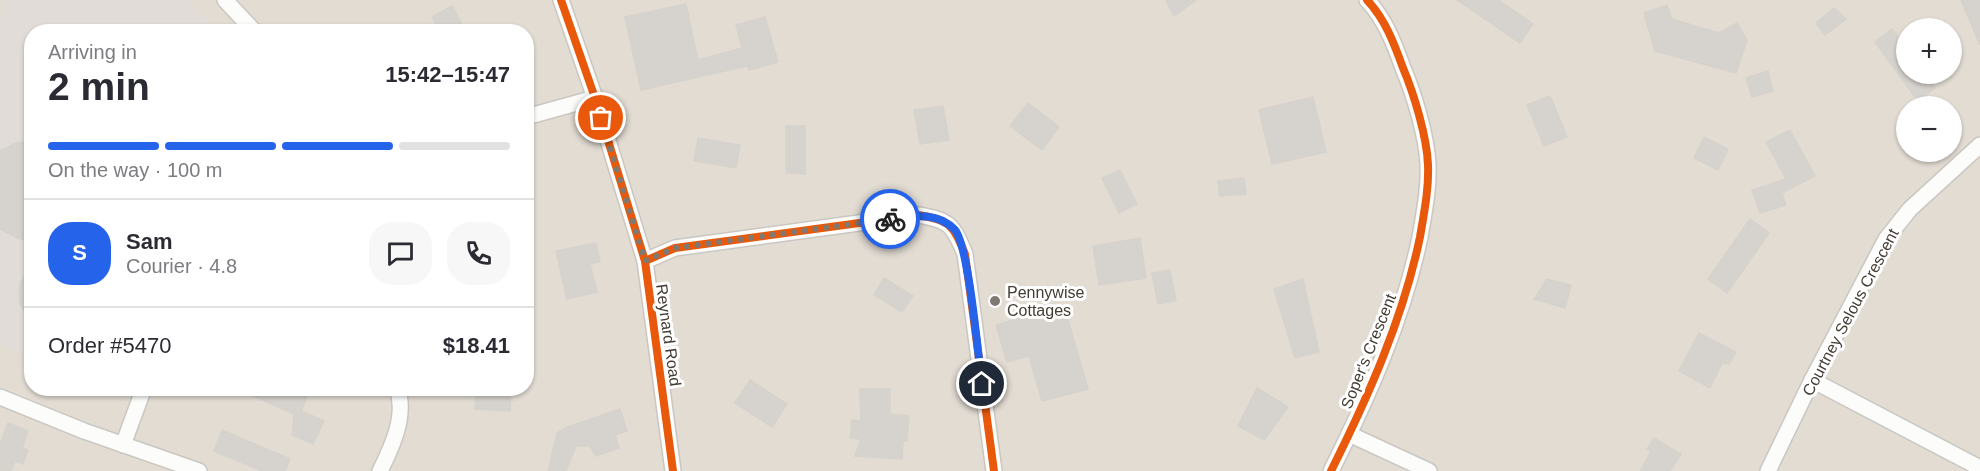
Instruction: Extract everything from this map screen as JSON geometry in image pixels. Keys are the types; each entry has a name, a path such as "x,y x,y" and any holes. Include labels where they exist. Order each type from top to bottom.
{"street":[{"path":"225,0 248,24"},
{"name":"Reynard Road","path":"561,0 595,98 645,261 673,471"},
{"name":"Soper's Crescent","path":"1331,471 1350,434 1400,315 1414,264 1427,201 1428,172 1424,141 1411,87 1380,14 1367,0"},
{"path":"534,115 595,98"},
{"name":"Courtney Selous Crescent","path":"1768,471 1812,380 1886,239 1910,209 1980,145"},
{"path":"645,261 675,248 918,215 937,218 955,231 965,254 994,471"},
{"path":"1812,380 1980,468"},
{"path":"123,445 141,396"},
{"path":"380,471 390,453 397,428 400,409 398,396"},
{"path":"0,397 123,445 199,471"},
{"path":"1350,434 1429,471"}],"shaded area":[{"path":"0,0 1980,0 1980,471 0,471"},
{"path":"9,0 185,0 211,24 24,24 24,354 0,345 0,21"}],"building":[{"path":"1166,0 1196,0 1174,16"},
{"path":"1457,0 1498,0 1533,24 1520,43"},
{"path":"1961,0 1980,0 1980,45"},
{"path":"686,4 698,60 742,48 736,25 765,17 778,62 749,70 747,66 641,90 625,17"},
{"path":"1667,5 1672,19 1719,33 1737,23 1747,40 1736,73 1655,51 1644,13"},
{"path":"452,6 462,24 436,24 432,17"},
{"path":"1834,8 1846,19 1825,35 1816,23"},
{"path":"1892,29 1896,35 1896,71 1875,42"},
{"path":"1768,71 1773,91 1752,97 1746,78"},
{"path":"1906,84 1932,84 1935,88 1925,96 1914,96"},
{"path":"1550,96 1567,137 1544,146 1527,105"},
{"path":"1313,97 1326,152 1272,164 1259,110"},
{"path":"1028,103 1059,127 1042,150 1010,126"},
{"path":"943,106 949,140 920,144 914,110"},
{"path":"786,126 805,126 805,174 786,173"},
{"path":"1790,130 1815,176 1782,193 1786,205 1760,213 1752,190 1786,179 1766,142"},
{"path":"1704,137 1728,149 1718,170 1694,158"},
{"path":"698,138 740,145 736,168 694,161"},
{"path":"24,142 24,239 0,229 0,151 16,143"},
{"path":"1120,170 1137,204 1119,213 1102,178"},
{"path":"1244,178 1246,194 1220,196 1218,181"},
{"path":"1750,219 1769,233 1727,293 1708,279"},
{"path":"1140,238 1146,278 1099,285 1093,246"},
{"path":"596,243 600,262 590,264 597,292 567,299 556,251"},
{"path":"1170,270 1176,301 1158,304 1152,273"},
{"path":"24,276 24,310 20,304 20,284"},
{"path":"884,278 913,296 902,312 874,295"},
{"path":"1303,279 1319,352 1295,358 1274,289"},
{"path":"1547,279 1571,285 1565,308 1534,299"},
{"path":"1064,306 1088,389 1042,401 1029,356 1007,362 996,325"},
{"path":"1699,333 1736,352 1729,364 1722,363 1710,388 1679,371"},
{"path":"750,380 787,404 772,427 735,403"},
{"path":"1257,388 1288,407 1264,440 1238,426"},
{"path":"860,389 890,389 890,414 909,416 907,441 903,441 902,459 855,456 861,439 850,438 852,420 861,421"},
{"path":"253,396 308,396 301,411 324,421 313,444 292,435 294,414"},
{"path":"476,396 511,396 510,411 475,409"},
{"path":"620,409 627,431 615,435 619,448 596,456 590,446 576,446 566,471 548,471 557,433 565,428"},
{"path":"8,423 28,431 22,448 28,450 23,464 15,461 11,471 0,471 0,445"},
{"path":"222,430 290,459 285,471 262,471 214,451"},
{"path":"1654,438 1681,454 1670,471 1640,471 1651,452 1647,449"}],"cycle path":[{"path":"561,0 595,98 645,261 673,471"},
{"path":"1331,471 1371,386 1394,328 1413,268 1428,183 1425,142 1411,90 1388,32 1379,15 1367,0"},
{"path":"645,261 675,248 918,215 944,222 957,236 965,254 994,471"}],"way so far":[{"path":"601,118 645,261 675,248 890,219"}],"place":[{"name":"Pennywise Cottages","path":"995,301"}],"route":[{"path":"890,219 918,215 937,218 955,231 965,254 982,384"}]}
